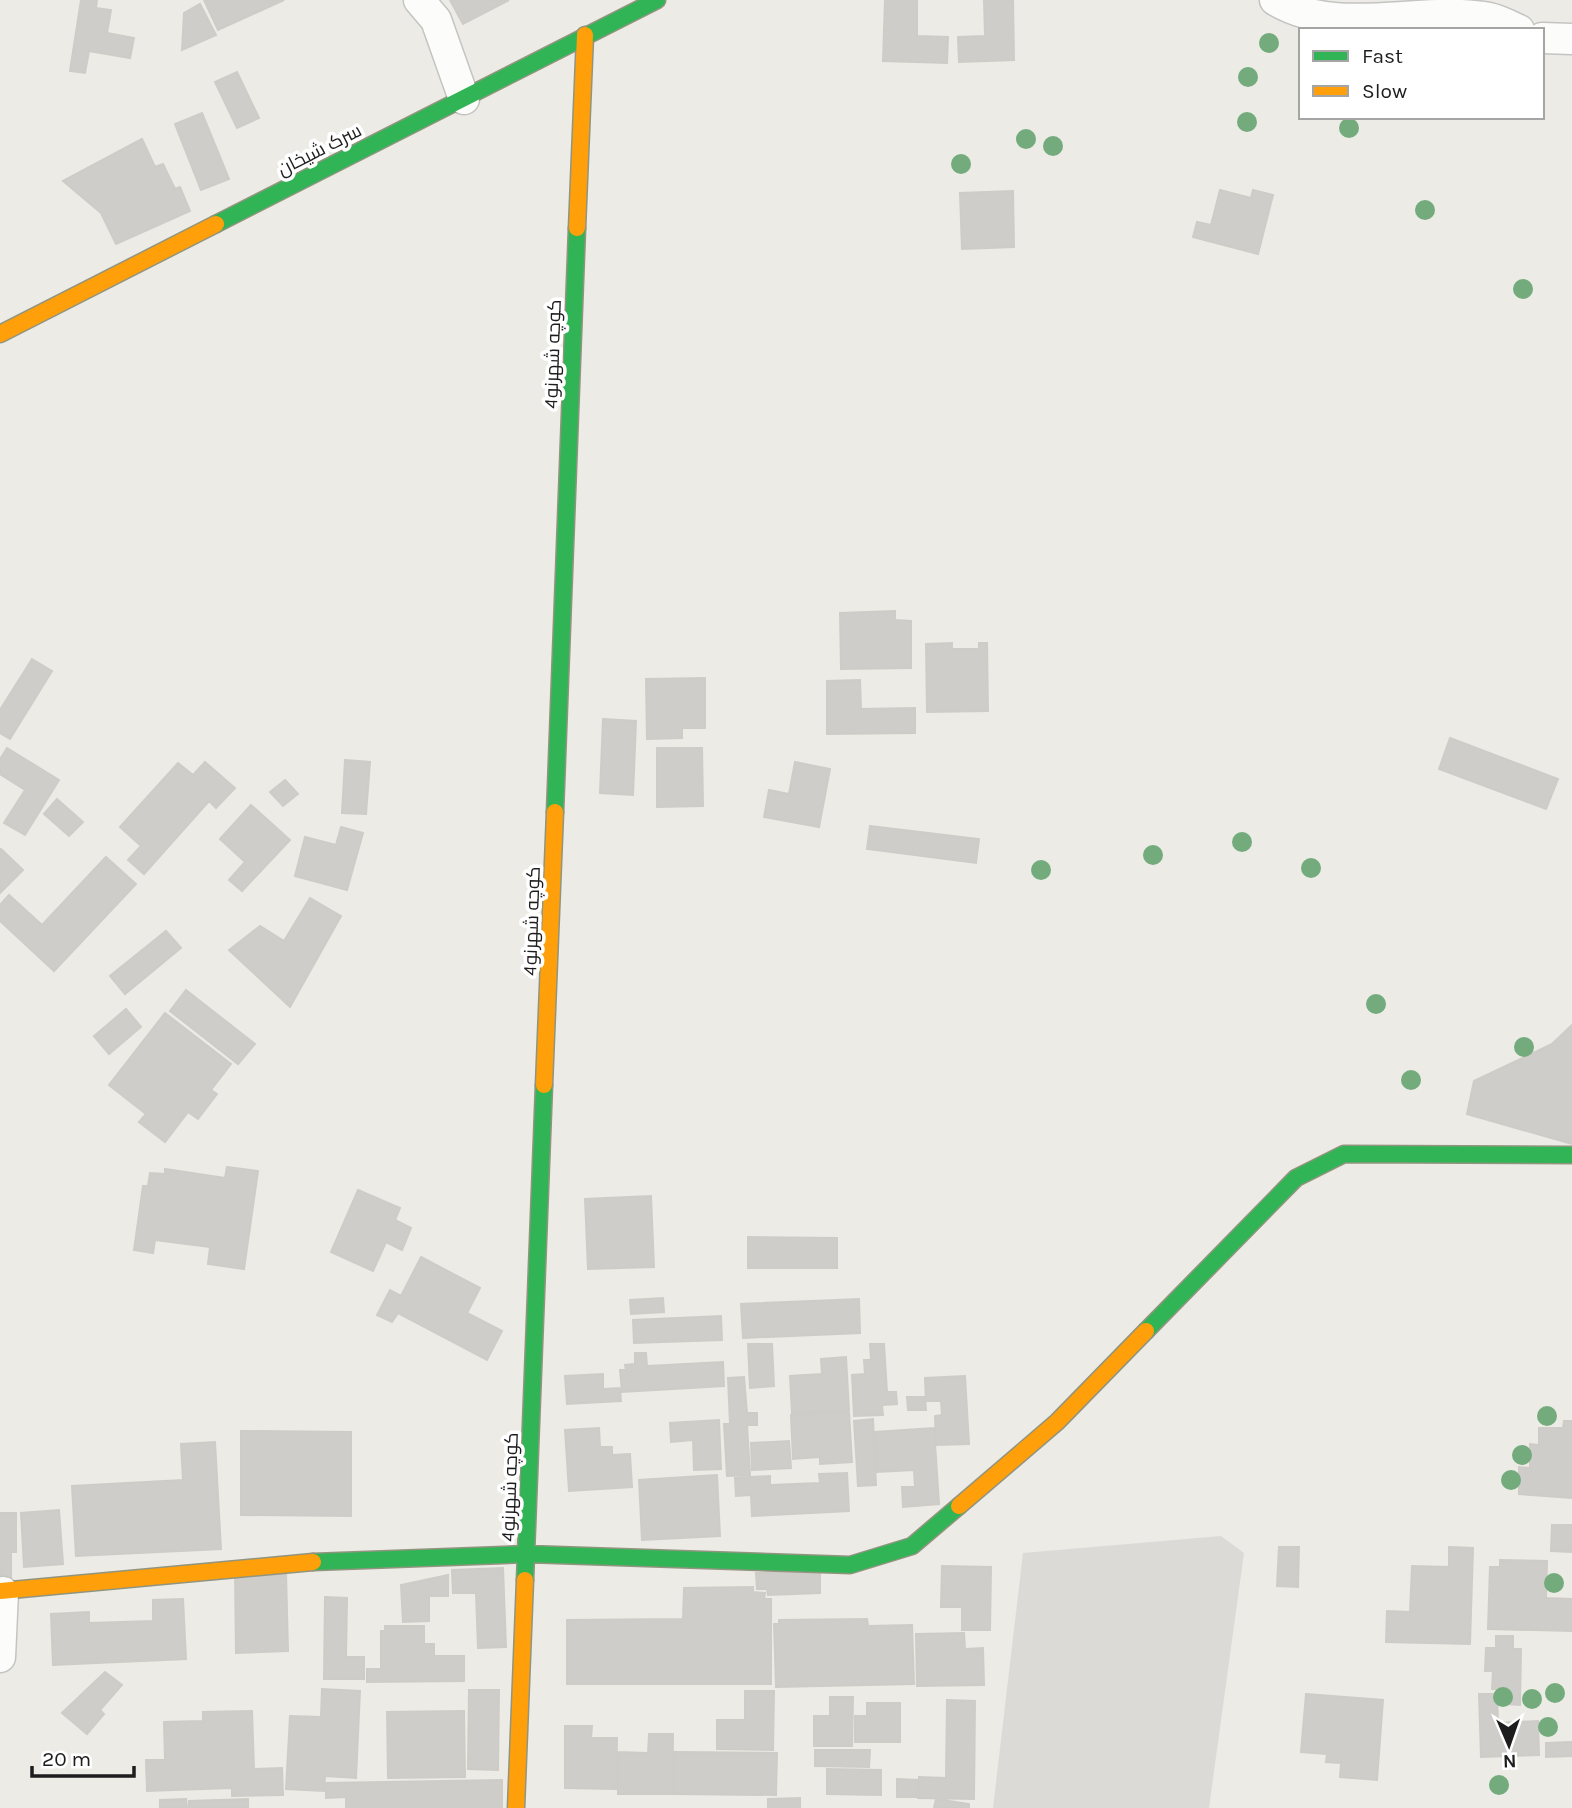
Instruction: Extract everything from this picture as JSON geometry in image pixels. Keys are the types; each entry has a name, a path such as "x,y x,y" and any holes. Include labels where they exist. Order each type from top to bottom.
{"street":[{"path":"419,0 436,20 464,99"},
{"name":"سرک شیخان","path":"0,334 657,0"},
{"path":"1275,0 1288,8 1334,19 1434,15 1490,18 1514,28"},
{"name":"کوچه شهرنو4","path":"516,1808 586,35"},
{"path":"1544,38 1572,38"},
{"path":"0,1657 1,1592 292,1563 527,1554 850,1565 912,1546 1057,1423 1296,1178 1344,1154 1572,1155"}],"shaded area":[{"path":"1221,1536 1244,1553 1209,1808 993,1808 1023,1553"}],"building":[{"path":"81,0 97,0 96,8 111,10 107,33 134,38 130,58 89,51 85,73 70,71"},
{"path":"204,0 284,0 218,30"},
{"path":"450,0 509,0 463,24"},
{"path":"885,0 917,0 917,36 948,37 947,63 883,61"},
{"path":"984,0 1013,0 1014,60 959,62 958,37 985,36"},
{"path":"200,4 216,35 182,50 184,13"},
{"path":"237,72 259,118 237,128 215,82"},
{"path":"202,113 229,179 201,190 175,124"},
{"path":"142,139 155,167 163,164 175,189 180,187 190,211 116,244 101,213 63,181"},
{"path":"1220,190 1251,198 1253,190 1273,195 1258,254 1193,237 1197,222 1211,225"},
{"path":"1013,191 1014,247 962,249 960,193"},
{"path":"895,611 895,620 911,621 911,668 841,669 840,613"},
{"path":"952,643 952,649 979,649 979,643 987,643 988,711 927,712 926,644"},
{"path":"32,659 52,671 10,739 0,733 0,710"},
{"path":"705,678 705,728 682,728 682,738 647,739 646,679"},
{"path":"860,680 861,709 915,708 915,733 827,734 827,681"},
{"path":"603,719 636,721 633,795 600,793"},
{"path":"1450,738 1558,779 1546,809 1439,769"},
{"path":"7,748 59,780 25,835 4,823 25,790 0,774 0,759"},
{"path":"657,748 702,748 703,806 657,807"},
{"path":"345,760 370,762 366,814 342,813"},
{"path":"205,762 235,788 216,808 209,801 144,874 128,860 141,846 120,827 178,763 193,775"},
{"path":"795,762 830,769 819,827 764,817 769,790 789,794"},
{"path":"285,780 298,794 283,806 270,792"},
{"path":"57,799 83,822 69,836 44,814"},
{"path":"251,805 290,840 242,891 229,880 245,862 220,839"},
{"path":"870,826 979,839 976,863 867,849"},
{"path":"341,827 363,833 347,890 295,876 305,837 336,845"},
{"path":"0,850 23,870 0,893"},
{"path":"106,857 136,884 54,971 0,921 0,905 9,895 42,925"},
{"path":"310,898 341,916 290,1007 229,950 260,926 284,941"},
{"path":"166,931 181,948 125,994 110,976"},
{"path":"186,990 255,1044 238,1064 170,1011"},
{"path":"126,1009 141,1027 109,1054 94,1036"},
{"path":"165,1013 231,1064 211,1090 217,1094 198,1119 188,1112 165,1142 139,1122 146,1114 109,1085"},
{"path":"1572,1025 1572,1144 1467,1114 1474,1081 1552,1044"},
{"path":"227,1167 258,1171 244,1269 208,1264 210,1247 155,1240 153,1253 134,1250 143,1186 148,1186 150,1173 165,1174 165,1169 225,1178"},
{"path":"358,1190 400,1208 395,1220 411,1228 402,1250 386,1242 373,1271 331,1252"},
{"path":"651,1196 654,1267 588,1269 585,1199"},
{"path":"748,1237 837,1238 837,1268 748,1268"},
{"path":"421,1257 480,1288 467,1313 502,1331 487,1360 398,1313 392,1322 377,1315 390,1290 401,1296"},
{"path":"663,1298 664,1312 631,1314 630,1300"},
{"path":"859,1299 860,1333 743,1338 741,1304"},
{"path":"721,1316 722,1340 634,1343 633,1320"},
{"path":"748,1344 772,1344 774,1386 750,1388"},
{"path":"870,1344 884,1344 887,1392 896,1392 897,1404 882,1405 883,1415 854,1416 852,1375 865,1374 864,1360 871,1360"},
{"path":"635,1353 646,1353 647,1366 723,1362 724,1386 622,1392 620,1370 626,1370 625,1365 635,1364"},
{"path":"846,1357 849,1410 792,1413 790,1376 822,1374 821,1359"},
{"path":"603,1374 603,1389 620,1388 621,1401 567,1404 565,1376"},
{"path":"965,1376 969,1444 936,1445 935,1416 942,1415 941,1401 926,1401 925,1378"},
{"path":"744,1377 747,1413 757,1413 757,1425 747,1425 750,1475 727,1476 724,1424 730,1424 728,1378"},
{"path":"907,1397 925,1397 926,1410 908,1410"},
{"path":"849,1412 852,1462 820,1464 820,1457 793,1459 791,1415"},
{"path":"873,1419 876,1485 858,1486 854,1421"},
{"path":"719,1420 721,1469 694,1470 693,1440 671,1442 670,1423"},
{"path":"1564,1421 1572,1421 1572,1498 1519,1494 1519,1467 1530,1468 1530,1444 1539,1445 1539,1428 1563,1428"},
{"path":"599,1428 600,1447 612,1447 612,1455 630,1454 632,1487 569,1491 565,1430"},
{"path":"934,1428 939,1504 903,1507 902,1487 915,1487 914,1470 877,1472 875,1432"},
{"path":"241,1431 351,1432 351,1516 241,1515"},
{"path":"789,1441 791,1468 752,1470 751,1443"},
{"path":"215,1442 221,1549 76,1556 72,1486 183,1480 181,1444"},
{"path":"847,1473 849,1511 752,1516 751,1495 736,1496 735,1478 770,1476 770,1485 820,1483 819,1474"},
{"path":"717,1475 720,1536 642,1540 639,1480"},
{"path":"59,1510 63,1564 24,1567 21,1513"},
{"path":"0,1513 16,1513 16,1552 11,1552 11,1578 0,1578"},
{"path":"1552,1525 1572,1525 1572,1552 1551,1551"},
{"path":"1279,1547 1299,1547 1298,1587 1277,1586"},
{"path":"1449,1547 1473,1548 1470,1644 1386,1642 1387,1611 1410,1612 1412,1566 1449,1567"},
{"path":"1500,1560 1547,1561 1546,1598 1572,1599 1572,1631 1488,1629 1490,1567 1500,1567"},
{"path":"942,1566 991,1567 990,1630 962,1630 962,1607 941,1607"},
{"path":"503,1568 506,1647 478,1648 476,1593 453,1593 452,1570"},
{"path":"820,1571 820,1593 768,1595 767,1589 757,1589 756,1573"},
{"path":"286,1572 288,1651 236,1653 235,1573"},
{"path":"448,1575 448,1596 429,1596 429,1621 403,1622 401,1585"},
{"path":"753,1587 753,1592 765,1593 764,1599 771,1599 771,1684 567,1684 567,1620 683,1619 684,1588"},
{"path":"325,1597 347,1598 346,1657 364,1657 364,1679 324,1679"},
{"path":"183,1599 186,1659 53,1665 51,1614 89,1612 89,1623 153,1621 153,1600"},
{"path":"867,1619 868,1626 912,1625 914,1684 776,1687 774,1624 779,1624 779,1620"},
{"path":"385,1626 424,1626 424,1644 434,1644 434,1656 464,1656 464,1681 367,1682 367,1669 381,1669 381,1631 385,1631"},
{"path":"964,1633 965,1649 983,1648 984,1685 917,1686 916,1634"},
{"path":"1496,1636 1513,1636 1513,1649 1521,1649 1520,1705 1507,1704 1507,1689 1492,1689 1493,1671 1485,1671 1486,1648 1496,1648"},
{"path":"105,1672 122,1685 100,1710 104,1714 87,1734 62,1713"},
{"path":"322,1689 360,1691 356,1778 325,1776 324,1791 286,1789 290,1716 321,1717"},
{"path":"469,1690 499,1690 498,1770 468,1769"},
{"path":"745,1691 774,1691 773,1750 717,1749 717,1720 745,1720"},
{"path":"1306,1694 1383,1700 1377,1780 1340,1777 1341,1763 1326,1762 1327,1754 1301,1752"},
{"path":"1479,1694 1497,1694 1498,1723 1538,1721 1539,1755 1481,1757"},
{"path":"830,1697 853,1697 852,1746 814,1746 814,1716 830,1716"},
{"path":"947,1700 975,1701 974,1799 918,1798 919,1777 946,1778"},
{"path":"867,1703 900,1703 900,1742 855,1742 855,1716 867,1716"},
{"path":"252,1711 254,1769 282,1768 283,1795 232,1796 232,1788 147,1791 146,1760 165,1760 164,1722 203,1721 203,1712"},
{"path":"464,1711 465,1777 388,1778 387,1712"},
{"path":"565,1726 592,1726 591,1738 617,1738 616,1789 565,1788"},
{"path":"649,1734 673,1734 672,1794 618,1794 618,1752 648,1753"},
{"path":"1572,1742 1572,1756 1546,1757 1546,1743"},
{"path":"815,1750 870,1750 869,1767 815,1766"},
{"path":"674,1752 777,1753 776,1795 674,1794"},
{"path":"827,1769 881,1770 881,1795 827,1794"},
{"path":"897,1779 918,1780 917,1797 897,1797"},
{"path":"502,1780 502,1808 346,1808 346,1797 326,1798 326,1783"},
{"path":"800,1798 800,1808 768,1808 768,1799"},
{"path":"186,1799 187,1808 160,1808 160,1800"},
{"path":"248,1799 248,1808 189,1808 189,1801"},
{"path":"936,1799 969,1804 969,1808 934,1808"}],"traffic: fast":[{"path":"216,224 657,0"},
{"path":"555,812 577,228"},
{"path":"525,1580 544,1085"},
{"path":"1146,1331 1296,1178 1344,1154 1572,1155"},
{"path":"313,1562 527,1554 850,1565 912,1546 959,1506"}],"traffic: slow":[{"path":"577,228 585,35"},
{"path":"0,334 216,224"},
{"path":"544,1085 555,812"},
{"path":"959,1506 1057,1422 1146,1331"},
{"path":"0,1591 313,1562"},
{"path":"516,1808 525,1580"}]}
